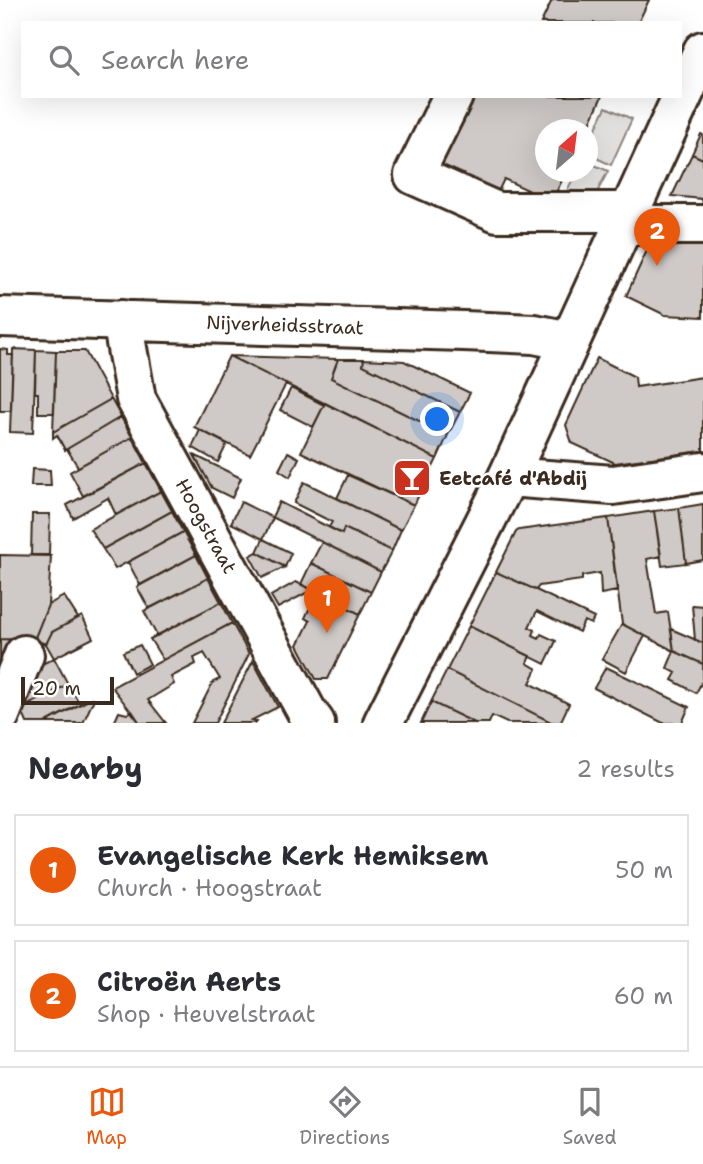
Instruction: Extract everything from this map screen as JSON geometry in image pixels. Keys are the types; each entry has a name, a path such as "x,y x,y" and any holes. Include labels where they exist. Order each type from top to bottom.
{"street":[{"path":"682,97 703,51"},
{"path":"452,98 414,174 497,212 703,225"},
{"path":"383,723 508,477 681,98"},
{"name":"Nijverheidsstraat","path":"0,317 534,334 569,341"},
{"name":"Hoogstraat","path":"122,320 136,398 315,723"},
{"path":"508,477 613,485 703,472"},
{"path":"0,715 24,655"}],"shaded area":[{"path":"606,107 632,119 611,165 598,159 598,124"},
{"path":"598,166 608,171 591,204 561,204 571,182 598,182"}],"building":[{"path":"552,0 649,0 639,21 542,21"},
{"path":"468,98 601,98 592,119 535,119 535,182 561,182 552,201 504,179 494,200 469,179 437,164"},
{"path":"701,134 703,135 703,159 692,154"},
{"path":"692,154 703,159 703,204 702,199 672,196"},
{"path":"703,238 703,317 665,315 626,296 649,246"},
{"path":"0,349 8,350 8,355 13,355 11,411 0,411"},
{"path":"13,349 36,350 33,433 10,432"},
{"path":"36,350 56,351 54,413 38,413 38,393 35,393"},
{"path":"56,351 85,351 111,399 53,432"},
{"path":"229,356 286,384 250,455 194,427"},
{"path":"229,356 338,359 331,378 448,435 437,459"},
{"path":"597,358 635,377 636,387 703,377 703,451 615,463 572,443 566,425"},
{"path":"338,359 364,359 363,365 460,412 448,435 331,378"},
{"path":"364,359 404,361 470,393 460,412 363,365"},
{"path":"291,388 324,405 313,427 280,410"},
{"path":"111,399 121,417 65,450 57,435 53,438 53,432"},
{"path":"325,403 437,459 414,505 301,452"},
{"path":"121,417 132,437 78,467 67,449"},
{"path":"200,430 227,444 218,462 192,447"},
{"path":"132,437 146,463 83,496 70,472"},
{"path":"288,452 299,458 290,477 279,470"},
{"path":"194,455 241,478 232,498 212,488"},
{"path":"146,463 161,491 116,515 108,498 73,518 67,505"},
{"path":"32,469 50,470 51,486 31,486"},
{"path":"348,475 414,505 401,530 337,498"},
{"path":"304,482 401,530 392,551 344,528 342,534 329,527 332,522 294,503"},
{"path":"161,491 172,511 103,549 90,529"},
{"path":"241,502 273,518 263,539 231,523"},
{"path":"279,502 342,534 344,528 392,551 381,572 272,517"},
{"path":"703,504 703,560 686,563 679,508"},
{"path":"679,508 686,563 662,566 654,511"},
{"path":"172,511 183,532 115,569 103,549"},
{"path":"654,511 661,556 647,559 656,614 668,612 674,651 622,624 608,518"},
{"path":"32,514 50,514 49,555 31,555"},
{"path":"608,518 617,591 601,594 600,573 582,576 582,580 539,586 536,590 496,572 519,530"},
{"path":"183,532 196,555 140,585 128,562"},
{"path":"263,539 291,553 285,567 257,552"},
{"path":"322,542 381,572 371,592 311,563"},
{"path":"257,552 285,567 262,578 250,556"},
{"path":"0,555 51,556 48,605 34,640 0,639"},
{"path":"196,555 208,578 149,609 137,587"},
{"path":"311,563 371,592 360,614 301,584"},
{"path":"496,572 594,618 591,624 584,621 579,632 537,611 529,627 535,630 533,635 539,638 541,634 556,641 545,664 469,626"},
{"path":"208,578 221,602 157,636 144,611"},
{"path":"296,582 312,590 278,608 271,596"},
{"path":"317,592 360,614 328,679 316,679 298,645 310,621 305,618"},
{"path":"64,596 78,618 52,632 46,644 34,640 48,605"},
{"path":"221,602 232,623 163,660 150,639"},
{"path":"692,605 703,606 703,643 695,640"},
{"path":"82,616 93,638 54,658 46,644 52,632"},
{"path":"232,623 249,654 215,723 192,723 213,682 220,679 204,653 194,658 196,664 171,677 174,684 148,700 166,723 140,723 112,687"},
{"path":"622,624 645,636 626,672 602,659"},
{"path":"469,626 530,656 527,663 537,669 530,683 569,704 560,723 551,722 447,670"},
{"path":"671,629 703,643 703,664 674,651"},
{"path":"0,639 19,640 0,684"},
{"path":"140,645 150,664 133,673 123,652"},
{"path":"674,651 703,664 703,680 696,693 672,680 676,673 667,668"},
{"path":"54,658 68,684 21,709 36,667"},
{"path":"253,661 278,707 252,720 257,721 256,723 221,723"},
{"path":"606,667 689,707 682,723 663,723 594,688"},
{"path":"447,670 551,722 507,723 492,716 489,723 475,723 431,702"},
{"path":"68,684 80,704 45,723 27,723 21,709"},
{"path":"94,699 83,723 45,723"},
{"path":"431,702 475,723 421,723"},
{"path":"132,711 140,723 114,723 119,712 127,714"}],"place":[{"name":"Citroën Aerts","path":"657,266"},
{"name":"Eetcafé d'Abdij","path":"412,478"},
{"name":"Evangelische Kerk Hemiksem","path":"327,633"}]}
